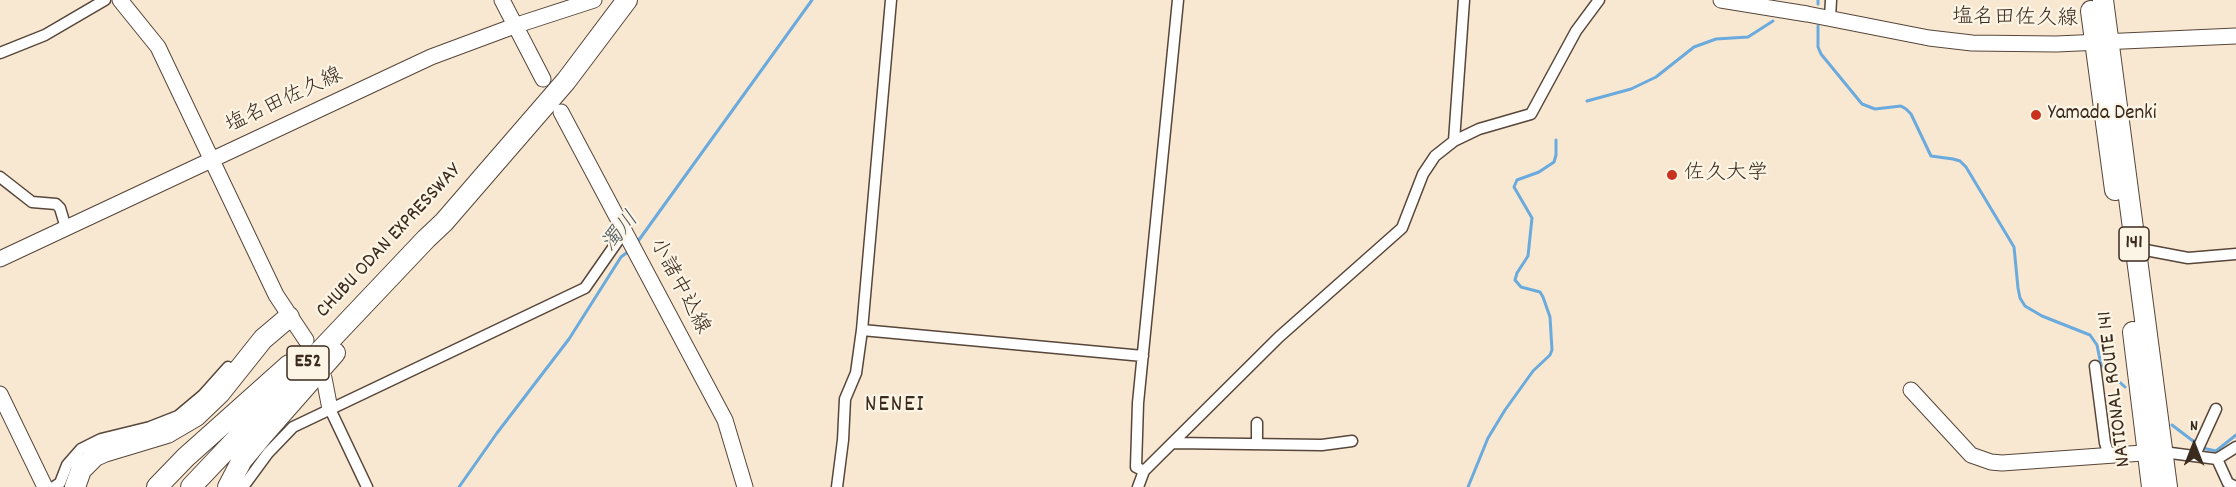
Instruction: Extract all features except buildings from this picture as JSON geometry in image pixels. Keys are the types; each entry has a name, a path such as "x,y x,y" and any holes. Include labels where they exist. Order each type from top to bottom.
{"highway":[{"name":"CHUBU ODAN EXPRESSWAY","path":"192,487 444,222 566,81 627,0"},
{"name":"NATIONAL ROUTE 141","path":"2090,0 2102,42 2135,248 2156,452 2152,487"},
{"name":"NATIONAL ROUTE 141","path":"2103,0 2102,42 2156,452 2167,487"},
{"path":"228,487 242,460 337,351 444,222"},
{"path":"157,487 186,457 268,385 364,291 426,239"},
{"path":"75,487 81,470 95,456 167,433 196,416 220,393 263,339 289,317"}],"main road":[{"path":"120,0 158,46 276,296 302,343"},
{"path":"502,0 543,79"},
{"name":"塩名田佐久線","path":"0,259 431,57 516,25 594,0"},
{"name":"塩名田佐久線","path":"1721,0 1965,43 2009,45 2236,36"},
{"name":"小諸中込線","path":"561,112 725,420 745,487"},
{"path":"320,381 330,409"},
{"path":"1911,390 1971,455 1981,459 2002,463 2156,452"},
{"path":"0,394 45,487"}],"street":[{"path":"0,53 45,35 105,0"},
{"path":"837,487 845,399 856,373 862,330 891,0"},
{"path":"1144,471 1136,467 1137,422 1178,0"},
{"path":"1454,141 1464,0"},
{"path":"1138,487 1144,471 1279,337 1402,228 1427,166 1454,141 1479,129 1531,114 1576,31 1599,0"},
{"path":"1830,18 1831,0"},
{"path":"0,177 32,202 56,204 60,208 66,228"},
{"path":"243,487 268,453 293,427 585,288 626,236"},
{"path":"2135,248 2188,258 2236,254"},
{"path":"862,330 1143,356"},
{"path":"2094,366 2105,443 2109,455"},
{"path":"54,487 60,483 67,465 81,449 101,439 150,427 178,416 203,395 228,367"},
{"path":"330,409 367,487"},
{"path":"2198,449 2216,409"},
{"path":"1257,423 1257,444"},
{"path":"1174,443 1322,445 1352,441"},
{"path":"2217,459 2236,447"},
{"path":"2156,452 2198,449 2217,459 2228,483 2236,487"}],"waterway":[{"name":"濁川","path":"636,244 812,0"},
{"path":"1587,101 1631,89 1656,77 1694,47 1716,39 1748,37 1773,21"},
{"path":"1818,26 1818,47 1821,54 1862,104 1875,109 1901,106 1906,109 1911,114 1931,156 1960,161 1966,167 2014,247 2018,288 2025,306 2042,316 2090,335 2097,345 2101,365 2125,387"},
{"path":"1468,487 1488,438 1505,410 1533,371 1550,355 1552,350 1550,317 1543,297 1540,292 1521,287 1515,280 1528,256 1532,218 1514,187 1517,180 1539,172 1554,162 1556,140"},
{"name":"濁川","path":"459,487 569,339 621,257 629,251"},
{"path":"2172,425 2197,444"},
{"path":"2202,448 2216,451 2236,435"}],"tunnel":[{"path":"299,346 311,371"}],"place":[{"name":"Yamada Denki","path":"2036,115"},
{"name":"佐久大学","path":"1672,175"}],"district":[{"name":"NENEI","path":"895,407"}]}
